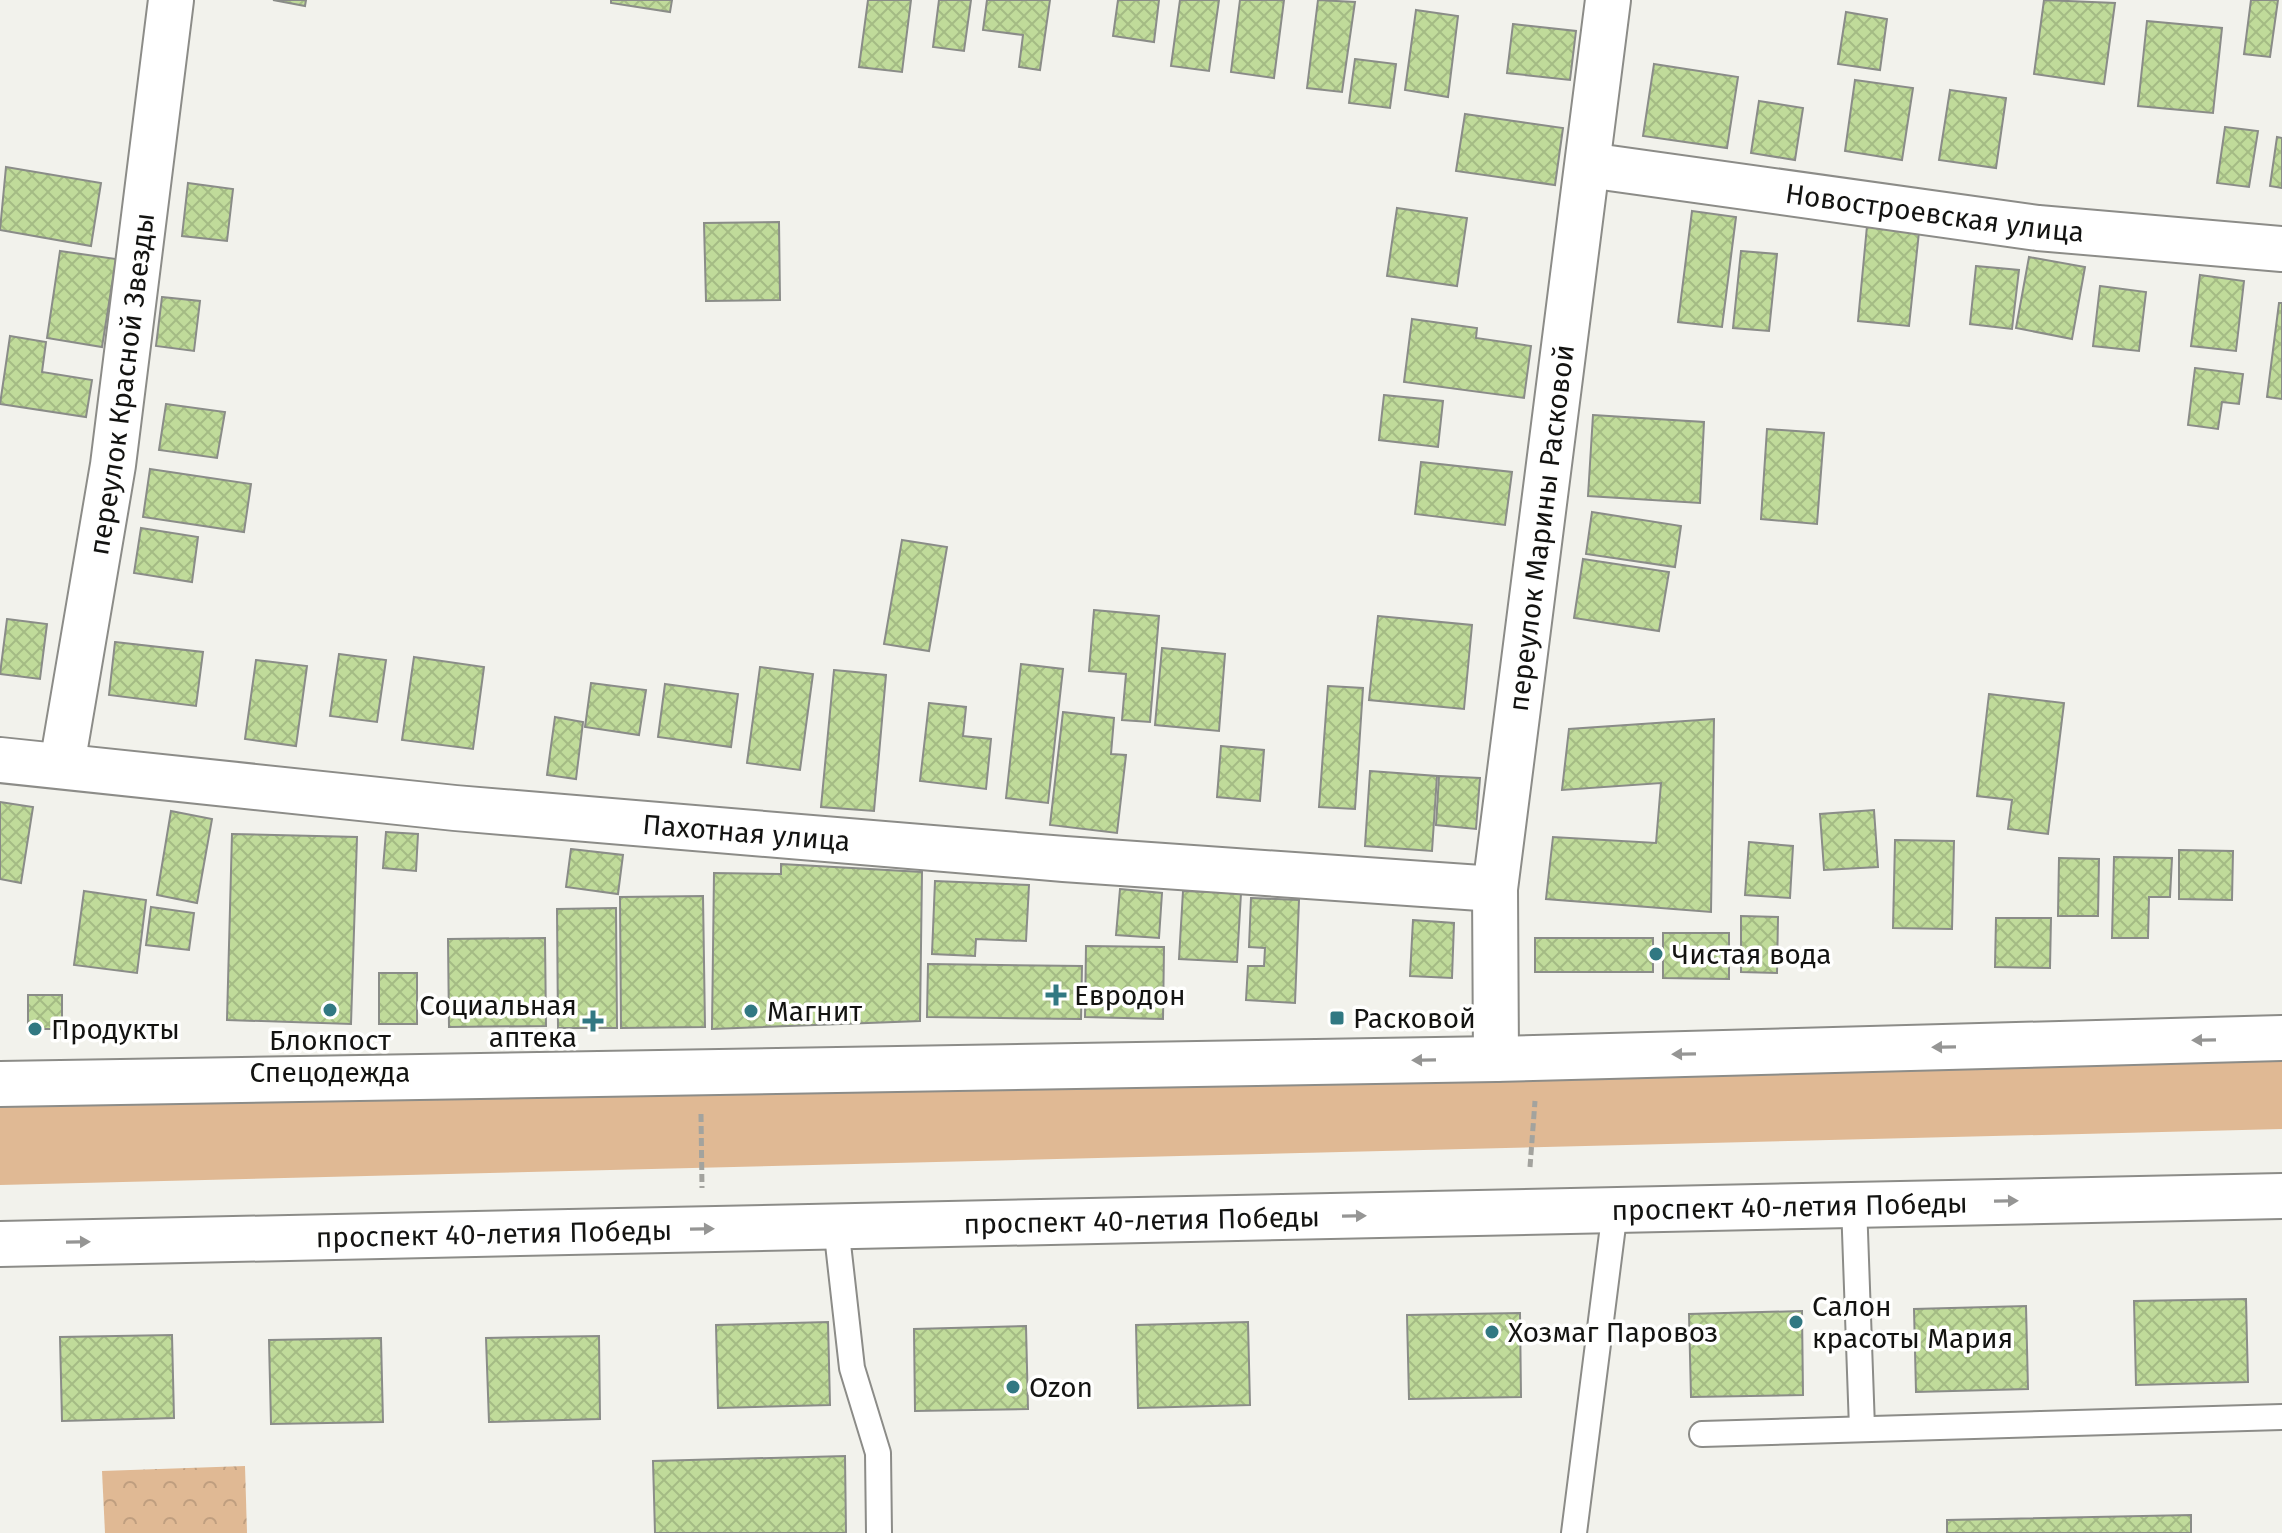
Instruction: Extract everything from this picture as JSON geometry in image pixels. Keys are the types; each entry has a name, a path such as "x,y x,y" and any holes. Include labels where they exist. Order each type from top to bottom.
{"main road":[{"name":"переулок Красной Звезды","path":"62,765 113,465 171,0"},
{"name":"переулок Марины Расковой","path":"1496,1059 1495,889 1608,0"},
{"name":"Новостроевская улица","path":"1588,165 2038,228 2282,249"},
{"name":"Пахотная улица","path":"0,760 471,809 1064,859 1495,889"},
{"path":"0,1084 1496,1059 2282,1038"},
{"name":"проспект 40-летия Победы","path":"0,1244 2282,1196"}],"lane":[{"path":"1854,1204 1862,1428"},
{"path":"1574,1533 1615,1210"},
{"path":"836,1226 852,1368 878,1453 879,1533"},
{"path":"1702,1434 2282,1417"}],"path":[{"path":"1527,1212 1539,1058"},
{"path":"701,1072 703,1229"}],"green space":[{"path":"2282,1052 2282,1129 0,1185 0,1092"},
{"path":"245,1466 247,1533 105,1533 102,1471"}],"building":[{"path":"273,0 306,0 305,6"},
{"path":"611,0 672,0 670,12 611,3"},
{"path":"868,0 911,0 902,72 859,67"},
{"path":"939,0 971,0 964,51 933,47"},
{"path":"987,0 1050,0 1040,70 1019,67 1023,35 983,30"},
{"path":"1118,0 1159,0 1154,42 1113,36"},
{"path":"1180,0 1219,0 1209,71 1171,66"},
{"path":"1240,0 1284,0 1274,78 1231,72"},
{"path":"1318,0 1355,2 1342,92 1307,88"},
{"path":"2044,0 2115,3 2104,84 2034,74"},
{"path":"2251,0 2278,0 2270,57 2244,54"},
{"path":"1416,10 1458,16 1448,97 1405,90"},
{"path":"1846,12 1887,19 1880,70 1838,64"},
{"path":"2147,21 2222,28 2213,113 2138,106"},
{"path":"1513,24 1576,31 1570,80 1507,73"},
{"path":"1355,59 1396,64 1390,108 1349,103"},
{"path":"1654,64 1738,77 1727,148 1643,136"},
{"path":"1855,80 1913,88 1902,160 1845,151"},
{"path":"1950,90 2006,98 1996,168 1939,160"},
{"path":"1759,101 1803,108 1795,160 1751,153"},
{"path":"1465,114 1563,128 1555,185 1456,171"},
{"path":"2225,127 2258,131 2249,187 2217,183"},
{"path":"2277,137 2282,138 2282,188 2270,186"},
{"path":"6,167 101,183 91,246 0,230"},
{"path":"188,183 233,189 227,241 182,236"},
{"path":"1397,208 1467,218 1457,286 1387,276"},
{"path":"1692,211 1736,217 1722,327 1678,322"},
{"path":"779,222 780,300 706,301 704,223"},
{"path":"1867,226 1919,232 1909,326 1858,321"},
{"path":"60,251 116,259 102,347 47,338"},
{"path":"1741,251 1777,254 1769,331 1733,328"},
{"path":"2029,257 2085,267 2072,339 2016,328"},
{"path":"1976,266 2019,270 2012,329 1970,324"},
{"path":"2200,275 2244,281 2236,351 2191,346"},
{"path":"2100,286 2146,292 2139,351 2093,346"},
{"path":"162,297 200,301 194,351 156,346"},
{"path":"2279,303 2282,303 2282,399 2267,397"},
{"path":"1412,319 1477,328 1476,338 1531,346 1524,398 1404,382"},
{"path":"10,336 46,342 42,372 92,380 86,417 0,404"},
{"path":"2195,368 2243,374 2239,404 2222,402 2218,429 2188,425"},
{"path":"1384,395 1443,401 1438,447 1379,440"},
{"path":"166,404 225,412 217,458 159,450"},
{"path":"1593,415 1704,422 1700,503 1588,496"},
{"path":"1767,429 1824,433 1817,524 1761,519"},
{"path":"1421,462 1512,472 1505,525 1415,514"},
{"path":"150,469 251,484 244,532 143,517"},
{"path":"1592,512 1681,526 1675,567 1586,554"},
{"path":"141,528 198,537 192,582 134,573"},
{"path":"902,540 947,547 929,651 884,644"},
{"path":"1583,559 1669,572 1659,631 1574,618"},
{"path":"1094,610 1159,616 1150,722 1122,720 1126,674 1089,671"},
{"path":"1378,616 1472,625 1464,709 1369,700"},
{"path":"7,619 47,624 40,679 0,674"},
{"path":"115,642 203,652 196,706 109,695"},
{"path":"1162,648 1225,654 1219,731 1155,725"},
{"path":"339,654 386,660 377,722 330,716"},
{"path":"414,657 484,667 473,749 402,740"},
{"path":"256,660 307,666 296,746 245,739"},
{"path":"1021,664 1063,669 1048,803 1006,798"},
{"path":"760,667 813,674 800,770 747,763"},
{"path":"834,670 886,675 874,811 821,807"},
{"path":"591,683 646,690 639,735 585,727"},
{"path":"665,684 738,694 731,747 658,737"},
{"path":"1328,686 1363,688 1355,809 1319,807"},
{"path":"1989,694 2064,703 2048,834 2008,829 2012,800 1977,796"},
{"path":"929,703 966,707 963,736 991,739 986,789 920,781"},
{"path":"1063,712 1114,718 1111,754 1126,755 1117,833 1050,825"},
{"path":"555,717 583,722 576,779 547,775"},
{"path":"1714,719 1711,912 1546,899 1553,837 1656,843 1661,783 1562,790 1569,729"},
{"path":"1221,746 1264,750 1260,801 1217,797"},
{"path":"1370,771 1437,776 1432,851 1365,846"},
{"path":"1439,776 1480,778 1476,829 1436,825"},
{"path":"0,802 33,807 21,883 0,879"},
{"path":"1874,810 1878,867 1824,870 1820,814"},
{"path":"171,811 212,819 197,903 157,895"},
{"path":"386,832 418,834 416,871 383,868"},
{"path":"232,834 357,837 351,1024 227,1020"},
{"path":"1895,840 1954,841 1952,929 1893,928"},
{"path":"1749,842 1793,846 1790,898 1745,895"},
{"path":"571,849 623,855 618,894 566,887"},
{"path":"2179,850 2233,851 2232,900 2179,899"},
{"path":"2114,857 2172,858 2170,897 2149,897 2148,938 2112,938"},
{"path":"2059,858 2099,859 2098,916 2058,916"},
{"path":"781,864 922,872 920,1021 712,1029 714,873 781,874"},
{"path":"935,881 1029,885 1026,941 976,939 975,956 932,954"},
{"path":"1120,889 1162,893 1159,938 1116,935"},
{"path":"84,891 146,900 137,973 74,965"},
{"path":"1183,891 1241,893 1237,962 1179,959"},
{"path":"703,896 705,1027 621,1028 620,897"},
{"path":"1251,898 1299,900 1295,1003 1246,1000 1248,966 1264,966 1265,948 1249,947"},
{"path":"151,907 194,913 189,950 146,945"},
{"path":"616,908 617,1028 558,1028 557,909"},
{"path":"1741,916 1778,917 1777,973 1741,972"},
{"path":"1996,918 2051,918 2050,968 1995,967"},
{"path":"1413,920 1454,923 1452,978 1410,976"},
{"path":"1663,933 1729,933 1729,979 1663,978"},
{"path":"545,938 546,1026 449,1027 448,939"},
{"path":"1535,938 1653,938 1653,972 1535,972"},
{"path":"1086,946 1164,947 1163,1019 1085,1017"},
{"path":"928,964 1082,966 1081,1019 927,1017"},
{"path":"379,973 417,973 417,1024 379,1024"},
{"path":"28,995 62,995 62,1029 28,1029"},
{"path":"2246,1299 2248,1382 2136,1385 2134,1301"},
{"path":"2026,1306 2028,1389 1916,1392 1914,1309"},
{"path":"1802,1311 1803,1395 1691,1397 1689,1314"},
{"path":"1520,1313 1521,1397 1409,1399 1407,1315"},
{"path":"828,1322 830,1405 718,1408 716,1325"},
{"path":"1248,1322 1250,1405 1138,1408 1136,1325"},
{"path":"1026,1326 1028,1409 915,1411 914,1329"},
{"path":"172,1335 174,1418 62,1421 60,1337"},
{"path":"599,1336 600,1419 489,1422 486,1338"},
{"path":"381,1338 383,1422 271,1424 269,1340"},
{"path":"845,1456 846,1533 655,1533 653,1461"},
{"path":"2191,1515 2191,1533 1947,1533 1947,1520"}],"place":[{"name":"Чистая вода","path":"1656,954"},
{"name":"Евродон","path":"1056,995"},
{"name":"Блокпост Спецодежда","path":"330,1010"},
{"name":"Магнит","path":"751,1011"},
{"name":"Расковой","path":"1337,1018"},
{"name":"Социальная аптека","path":"593,1021"},
{"name":"Продукты","path":"35,1029"},
{"name":"Салон красоты Мария","path":"1796,1322"},
{"name":"Хозмаг Паровоз","path":"1492,1332"},
{"name":"Ozon","path":"1013,1387"}]}
